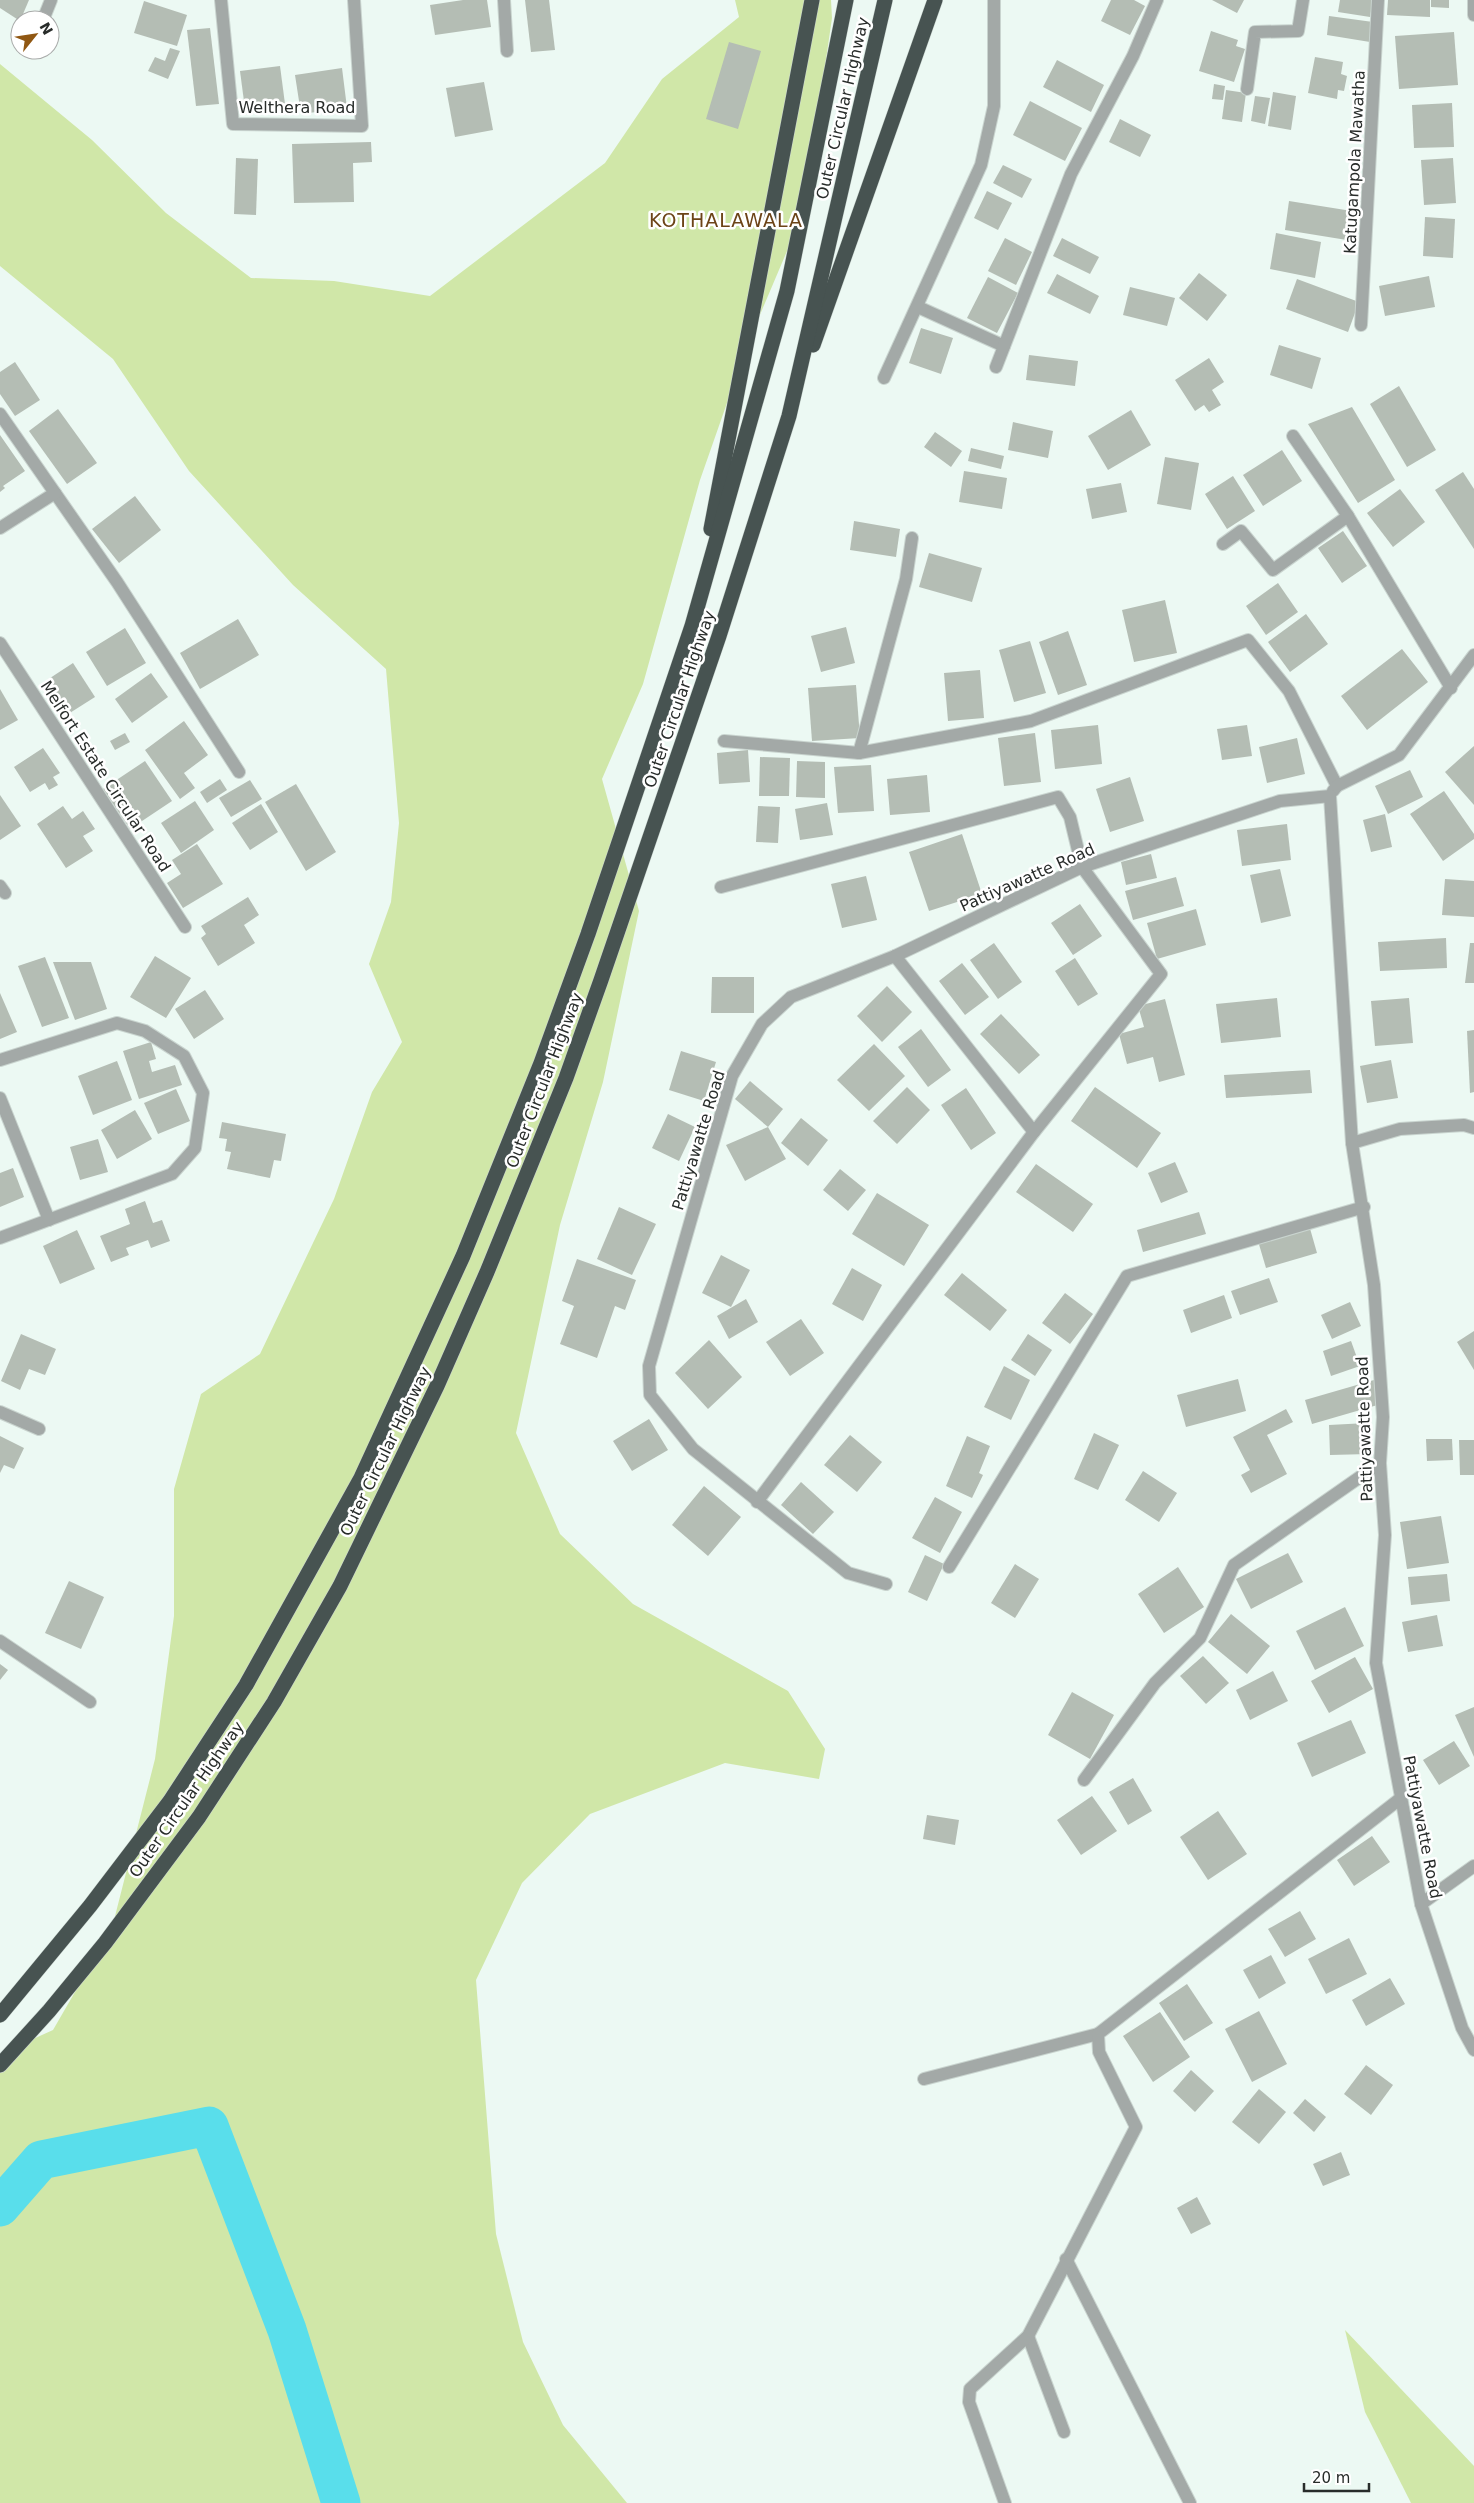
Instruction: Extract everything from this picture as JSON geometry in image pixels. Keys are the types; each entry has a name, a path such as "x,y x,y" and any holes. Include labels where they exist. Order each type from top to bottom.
{"highway":[{"path":"692,626 812,0"},
{"name":"Outer Circular Highway","path":"0,2015 90,1906 170,1801 246,1685 361,1478 463,1256 541,1064 588,934 692,626 788,291 846,0"},
{"name":"Outer Circular Highway","path":"0,2065 49,2011 105,1943 199,1817 274,1702 340,1586 437,1386 487,1272 566,1078 719,636 788,416 884,0"},
{"path":"788,416 935,0"}],"street":[{"name":"Welthera Road","path":"221,0 233,124 362,126 354,0"},
{"path":"504,0 507,51"},
{"path":"884,378 918,307 981,165 994,106 994,0"},
{"path":"996,368 1070,174 1133,56 1157,0"},
{"path":"1247,89 1255,32 1298,32 1304,0"},
{"name":"Katugampola Mawatha","path":"1361,325 1378,0"},
{"path":"1474,0 1474,15"},
{"path":"918,307 1004,346"},
{"path":"0,414 117,582 239,772"},
{"path":"1293,436 1348,516 1452,688"},
{"path":"0,528 55,493"},
{"path":"1223,544 1241,531 1273,570 1348,516"},
{"path":"859,753 906,579 912,538"},
{"path":"724,741 859,753 1031,721 1248,640 1289,691 1333,791"},
{"name":"Melfort Estate Circular Road","path":"0,643 185,927"},
{"name":"Pattiyawatte Road","path":"886,1584 848,1574 757,1502 693,1449 650,1394 648,1366 732,1076 762,1024 791,997 894,956 1082,868 1280,801 1333,791 1399,755 1452,688 1474,655"},
{"name":"Pattiyawatte Road","path":"1333,791 1352,1143 1364,1207 1374,1285 1383,1417 1380,1462 1385,1535 1376,1663 1421,1904 1462,2028 1474,2050"},
{"path":"721,887 1058,796 1070,817 1082,868 1161,974 1034,1132 757,1502"},
{"path":"894,956 1034,1132"},
{"path":"0,1060 117,1022 145,1031 184,1056 203,1093 195,1148 172,1174 0,1238"},
{"path":"0,1098 49,1220"},
{"path":"1352,1143 1400,1129 1464,1125 1474,1128"},
{"path":"950,1567 1127,1276 1364,1207"},
{"path":"0,1412 40,1429"},
{"path":"1084,1780 1155,1683 1200,1638 1234,1564 1380,1462"},
{"path":"0,1642 90,1702"},
{"path":"924,2079 1098,2034 1401,1798"},
{"path":"1421,1904 1474,1866"},
{"path":"1462,2028 1474,2021"},
{"path":"1005,2503 969,2402 970,2389 1028,2336 1136,2126 1099,2052 1098,2034"},
{"path":"1066,2259 1190,2503"},
{"path":"1028,2336 1064,2432"}],"green space":[{"path":"735,0 831,0 832,18 804,211 748,343 700,480 643,684 602,779 639,911 603,1082 560,1225 516,1433 560,1534 633,1604 788,1691 825,1749 819,1779 725,1763 590,1814 522,1883 476,1980 496,2234 523,2342 563,2425 627,2503 0,2503 0,2054 53,2030 112,1928 155,1759 174,1616 174,1489 201,1394 260,1354 334,1199 372,1092 402,1042 369,964 391,902 399,823 386,669 293,585 189,471 113,359 0,266 0,64 92,140 166,213 251,278 334,281 430,296 605,163 662,79 739,17"},
{"path":"1345,2330 1474,2466 1474,2503 1411,2503 1365,2412"}],"building":[{"path":"0,0 29,0 25,10 10,10 10,14 0,8"},
{"path":"463,0 487,0 491,27 435,35 430,5"},
{"path":"525,0 549,0 555,50 531,52"},
{"path":"1111,0 1134,0 1145,6 1130,35 1101,21"},
{"path":"1212,0 1244,0 1237,13"},
{"path":"1340,0 1373,0 1370,17 1338,12"},
{"path":"1388,0 1430,0 1430,17 1387,15"},
{"path":"1431,0 1449,0 1449,8 1431,7"},
{"path":"144,1 187,15 177,46 134,33"},
{"path":"1329,16 1373,22 1370,42 1327,35"},
{"path":"210,28 219,104 196,106 187,30"},
{"path":"1211,31 1238,40 1236,46 1245,49 1234,82 1199,71"},
{"path":"1454,32 1458,85 1399,89 1395,36"},
{"path":"729,42 761,51 738,129 706,119"},
{"path":"170,48 180,51 168,79 148,71 155,57 165,61"},
{"path":"1315,57 1343,62 1341,74 1347,76 1344,91 1338,90 1337,99 1308,93"},
{"path":"1057,60 1104,85 1091,112 1043,87"},
{"path":"280,66 285,104 245,109 240,71"},
{"path":"342,68 347,108 301,114 295,75"},
{"path":"484,82 493,130 455,137 446,88"},
{"path":"1214,84 1225,86 1223,100 1212,99"},
{"path":"1226,90 1246,93 1242,122 1222,119"},
{"path":"1273,92 1296,96 1291,130 1268,126"},
{"path":"1255,96 1270,98 1265,124 1251,121"},
{"path":"1030,101 1082,128 1065,161 1013,135"},
{"path":"1452,103 1454,147 1414,148 1412,105"},
{"path":"1120,119 1151,135 1140,157 1109,142"},
{"path":"371,142 372,162 353,163 354,202 294,203 292,144"},
{"path":"236,158 258,159 256,215 234,214"},
{"path":"1453,158 1456,203 1424,205 1421,160"},
{"path":"1003,165 1032,179 1022,198 993,183"},
{"path":"987,191 1012,203 998,230 974,218"},
{"path":"1289,201 1358,212 1353,241 1285,230"},
{"path":"1425,217 1455,219 1453,258 1423,256"},
{"path":"1276,233 1321,242 1315,278 1270,269"},
{"path":"1005,238 1032,252 1016,285 988,271"},
{"path":"1062,238 1099,257 1090,274 1053,256"},
{"path":"1199,273 1227,295 1207,321 1179,298"},
{"path":"1057,274 1099,296 1090,314 1047,293"},
{"path":"1429,276 1435,307 1385,316 1379,286"},
{"path":"988,277 1018,293 997,333 967,318"},
{"path":"1297,279 1359,302 1348,332 1286,309"},
{"path":"1130,287 1175,298 1167,326 1123,315"},
{"path":"921,328 953,338 941,374 909,363"},
{"path":"1279,345 1321,358 1312,389 1270,375"},
{"path":"1029,355 1078,361 1075,386 1026,380"},
{"path":"1209,358 1224,382 1212,390 1221,405 1209,412 1204,405 1195,411 1175,380"},
{"path":"15,362 40,400 15,416 0,394 0,372"},
{"path":"1399,386 1436,450 1407,467 1370,404"},
{"path":"1352,407 1395,480 1358,503 1308,424"},
{"path":"58,409 97,463 67,484 29,431"},
{"path":"1131,410 1151,445 1108,470 1088,436"},
{"path":"1013,422 1053,431 1048,458 1008,450"},
{"path":"935,432 962,451 951,467 924,447"},
{"path":"0,435 25,471 3,486 5,488 0,492"},
{"path":"971,448 1004,456 1001,469 968,461"},
{"path":"1282,450 1302,481 1263,506 1243,475"},
{"path":"1165,457 1199,463 1191,510 1157,504"},
{"path":"964,471 1007,478 1002,509 959,502"},
{"path":"1463,472 1474,489 1474,549 1435,490"},
{"path":"1233,476 1255,511 1227,529 1205,494"},
{"path":"1121,483 1127,512 1092,519 1086,489"},
{"path":"1400,489 1425,522 1393,547 1367,513"},
{"path":"135,496 161,530 119,563 92,529"},
{"path":"854,521 900,529 896,557 850,550"},
{"path":"1343,531 1367,566 1342,583 1318,548"},
{"path":"929,553 982,568 972,602 919,587"},
{"path":"1278,583 1298,612 1266,635 1246,606"},
{"path":"1165,600 1177,653 1134,662 1122,610"},
{"path":"1306,614 1328,644 1290,672 1268,642"},
{"path":"238,619 259,655 200,689 180,653"},
{"path":"846,627 855,663 821,672 811,636"},
{"path":"125,628 146,663 107,686 86,652"},
{"path":"1068,631 1087,685 1058,695 1039,642"},
{"path":"1030,641 1046,693 1014,702 999,650"},
{"path":"1402,649 1428,682 1367,730 1341,696"},
{"path":"73,663 95,697 65,716 44,682"},
{"path":"980,670 984,718 948,721 944,673"},
{"path":"151,673 168,697 132,723 115,699"},
{"path":"856,685 860,738 812,741 808,688"},
{"path":"0,689 18,720 0,730"},
{"path":"184,721 208,755 184,773 195,788 180,799 145,750"},
{"path":"1098,725 1102,764 1055,769 1051,730"},
{"path":"1247,725 1252,756 1222,760 1217,729"},
{"path":"125,733 130,742 115,750 110,741"},
{"path":"1035,733 1041,782 1004,786 998,738"},
{"path":"1297,738 1305,774 1267,783 1259,747"},
{"path":"1474,746 1474,805 1445,772"},
{"path":"43,748 60,773 53,777 58,785 49,790 45,783 30,792 14,767"},
{"path":"748,750 750,782 719,784 717,753"},
{"path":"760,757 790,758 789,796 759,796"},
{"path":"145,761 172,801 130,829 103,789"},
{"path":"797,761 825,762 825,798 796,797"},
{"path":"871,765 874,811 838,813 834,767"},
{"path":"1410,770 1423,797 1388,814 1375,786"},
{"path":"927,775 930,812 890,815 887,779"},
{"path":"1130,777 1144,821 1110,832 1096,789"},
{"path":"220,779 227,790 207,803 200,792"},
{"path":"250,780 262,799 231,817 219,798"},
{"path":"296,784 336,852 306,871 265,802"},
{"path":"1444,791 1474,834 1474,839 1443,861 1410,814"},
{"path":"0,795 21,826 0,840"},
{"path":"195,801 214,830 181,853 161,823"},
{"path":"827,803 833,835 800,840 795,809"},
{"path":"261,804 278,832 250,850 232,823"},
{"path":"63,806 72,819 83,811 95,829 83,836 93,851 66,868 37,824"},
{"path":"758,806 780,807 778,843 756,842"},
{"path":"1385,814 1392,847 1371,852 1363,820"},
{"path":"1287,824 1291,860 1242,866 1237,830"},
{"path":"962,834 982,894 929,911 909,852"},
{"path":"197,844 223,884 183,908 167,883 181,874 172,860"},
{"path":"1151,854 1157,878 1126,885 1121,862"},
{"path":"1280,869 1291,916 1261,923 1250,875"},
{"path":"866,876 877,920 842,928 831,884"},
{"path":"1176,877 1184,906 1133,920 1125,891"},
{"path":"1445,879 1474,881 1474,917 1442,915"},
{"path":"248,897 259,915 244,925 255,943 218,966 201,938 206,934 201,926"},
{"path":"1080,904 1102,936 1073,955 1051,923"},
{"path":"1196,909 1206,945 1157,959 1147,923"},
{"path":"1446,938 1447,968 1380,971 1378,942"},
{"path":"994,943 1022,982 998,999 970,960"},
{"path":"1470,943 1474,943 1474,983 1465,983"},
{"path":"155,956 191,978 166,1018 130,997"},
{"path":"45,957 69,1018 42,1027 18,966"},
{"path":"1075,958 1098,994 1078,1006 1055,971"},
{"path":"53,962 91,962 107,1009 75,1020"},
{"path":"962,963 989,997 965,1015 939,981"},
{"path":"712,977 754,977 754,1013 711,1013"},
{"path":"887,986 912,1012 882,1042 857,1016"},
{"path":"205,990 224,1019 194,1039 175,1009"},
{"path":"0,993 17,1032 0,1039"},
{"path":"1277,998 1281,1037 1221,1043 1216,1004"},
{"path":"1409,998 1413,1043 1375,1046 1371,1001"},
{"path":"1165,999 1185,1075 1159,1082 1153,1057 1127,1064 1119,1034 1144,1027 1138,1006"},
{"path":"1001,1014 1040,1055 1019,1074 980,1034"},
{"path":"921,1029 951,1070 928,1087 898,1047"},
{"path":"1474,1030 1474,1092 1470,1093 1467,1031"},
{"path":"151,1042 156,1059 149,1061 152,1072 175,1065 182,1085 139,1099 123,1051"},
{"path":"874,1044 905,1076 869,1111 837,1080"},
{"path":"681,1051 716,1062 704,1101 669,1090"},
{"path":"1391,1060 1398,1098 1367,1103 1360,1066"},
{"path":"117,1061 132,1100 93,1115 78,1076"},
{"path":"1310,1070 1312,1093 1226,1098 1224,1075"},
{"path":"750,1081 783,1109 768,1127 735,1099"},
{"path":"907,1087 930,1110 897,1144 873,1121"},
{"path":"1095,1087 1161,1133 1137,1168 1071,1121"},
{"path":"966,1088 996,1133 971,1150 941,1105"},
{"path":"176,1089 190,1121 158,1134 144,1103"},
{"path":"135,1110 152,1139 117,1159 101,1130"},
{"path":"668,1114 695,1127 679,1161 652,1148"},
{"path":"801,1118 828,1140 808,1166 781,1143"},
{"path":"222,1122 286,1134 281,1161 274,1160 270,1178 227,1169 231,1152 225,1151 227,1139 219,1138"},
{"path":"768,1127 786,1159 745,1181 726,1145"},
{"path":"98,1139 108,1172 80,1180 70,1147"},
{"path":"1175,1162 1188,1192 1161,1203 1148,1173"},
{"path":"1036,1164 1093,1204 1073,1232 1016,1192"},
{"path":"13,1168 24,1197 0,1207 0,1173"},
{"path":"840,1169 866,1190 848,1211 823,1190"},
{"path":"877,1193 929,1225 904,1266 852,1234"},
{"path":"145,1201 153,1223 162,1220 170,1241 151,1248 148,1240 126,1248 129,1255 111,1262 100,1236 130,1224 125,1209"},
{"path":"619,1207 656,1224 632,1275 597,1259"},
{"path":"1199,1212 1206,1234 1143,1252 1137,1230"},
{"path":"1309,1225 1317,1253 1266,1268 1258,1241"},
{"path":"77,1230 95,1269 60,1284 43,1246"},
{"path":"721,1255 750,1270 731,1307 702,1293"},
{"path":"577,1259 636,1280 625,1310 615,1306 597,1358 560,1344 574,1306 562,1301"},
{"path":"852,1268 882,1285 863,1321 832,1304"},
{"path":"962,1273 1007,1310 990,1331 944,1295"},
{"path":"1269,1278 1278,1302 1240,1315 1231,1291"},
{"path":"1065,1293 1093,1314 1070,1344 1042,1323"},
{"path":"1224,1295 1232,1318 1191,1333 1183,1310"},
{"path":"746,1299 758,1322 729,1339 717,1316"},
{"path":"1350,1302 1361,1326 1332,1339 1321,1315"},
{"path":"801,1319 824,1353 790,1376 766,1342"},
{"path":"1474,1331 1474,1370 1457,1342"},
{"path":"21,1334 56,1349 45,1375 29,1369 20,1390 1,1381"},
{"path":"1028,1334 1052,1350 1035,1376 1011,1360"},
{"path":"709,1340 742,1377 708,1409 675,1373"},
{"path":"1351,1341 1360,1366 1331,1376 1323,1351"},
{"path":"1004,1366 1030,1380 1011,1420 984,1407"},
{"path":"1238,1379 1246,1411 1186,1427 1177,1395"},
{"path":"1374,1380 1381,1404 1312,1424 1305,1400"},
{"path":"1286,1409 1293,1422 1267,1435 1287,1474 1251,1493 1241,1475 1250,1470 1233,1437"},
{"path":"649,1419 668,1450 632,1471 613,1441"},
{"path":"1367,1423 1369,1454 1330,1455 1329,1425"},
{"path":"1094,1433 1119,1445 1098,1490 1074,1479"},
{"path":"850,1435 882,1462 857,1492 824,1465"},
{"path":"0,1436 24,1448 14,1469 4,1465 0,1473"},
{"path":"967,1436 990,1446 979,1473 983,1475 972,1498 946,1486"},
{"path":"1426,1439 1452,1439 1453,1460 1427,1461"},
{"path":"1459,1440 1474,1440 1474,1475 1460,1475"},
{"path":"1143,1471 1177,1493 1159,1522 1125,1500"},
{"path":"801,1482 834,1512 813,1534 781,1505"},
{"path":"704,1486 741,1517 708,1556 672,1525"},
{"path":"935,1497 962,1512 940,1553 912,1538"},
{"path":"1441,1516 1449,1563 1407,1569 1400,1522"},
{"path":"1288,1553 1303,1582 1251,1609 1236,1579"},
{"path":"925,1555 944,1564 927,1601 908,1592"},
{"path":"1015,1564 1039,1579 1015,1618 991,1603"},
{"path":"1178,1567 1204,1607 1164,1633 1138,1594"},
{"path":"1447,1574 1450,1601 1411,1605 1408,1577"},
{"path":"69,1581 104,1597 81,1649 45,1633"},
{"path":"1345,1607 1364,1646 1315,1670 1296,1631"},
{"path":"1231,1614 1270,1646 1247,1674 1208,1642"},
{"path":"1437,1615 1443,1646 1408,1652 1402,1622"},
{"path":"1203,1656 1229,1683 1206,1704 1180,1676"},
{"path":"1355,1657 1373,1689 1329,1713 1311,1681"},
{"path":"0,1664 8,1670 0,1680"},
{"path":"1273,1671 1288,1701 1250,1720 1236,1690"},
{"path":"1072,1692 1114,1715 1090,1759 1048,1735"},
{"path":"1474,1707 1474,1757 1455,1715"},
{"path":"1351,1720 1366,1753 1312,1777 1297,1743"},
{"path":"1454,1741 1470,1766 1439,1785 1423,1760"},
{"path":"1133,1778 1152,1811 1128,1825 1109,1792"},
{"path":"1092,1796 1117,1831 1081,1855 1057,1820"},
{"path":"1218,1811 1247,1854 1208,1880 1180,1837"},
{"path":"927,1815 959,1820 955,1845 923,1839"},
{"path":"1372,1836 1390,1862 1354,1886 1337,1860"},
{"path":"1300,1911 1316,1939 1285,1957 1268,1929"},
{"path":"1349,1938 1367,1974 1326,1994 1308,1959"},
{"path":"1271,1955 1286,1983 1259,1999 1243,1970"},
{"path":"1390,1978 1405,2004 1366,2026 1352,2000"},
{"path":"1187,1984 1213,2023 1184,2041 1159,2003"},
{"path":"1259,2011 1287,2064 1252,2082 1225,2029"},
{"path":"1160,2012 1190,2057 1153,2082 1123,2036"},
{"path":"1366,2065 1393,2085 1371,2115 1344,2094"},
{"path":"1191,2070 1214,2091 1195,2112 1173,2091"},
{"path":"1259,2089 1286,2112 1259,2144 1232,2122"},
{"path":"1305,2099 1326,2117 1314,2132 1293,2113"},
{"path":"1341,2152 1350,2175 1323,2186 1313,2164"},
{"path":"1197,2197 1211,2224 1191,2234 1177,2208"}],"waterway":[{"path":"0,2207 41,2160 209,2126 287,2330 341,2503"}],"district":[{"name":"KOTHALAWALA","path":"726,220"}]}
